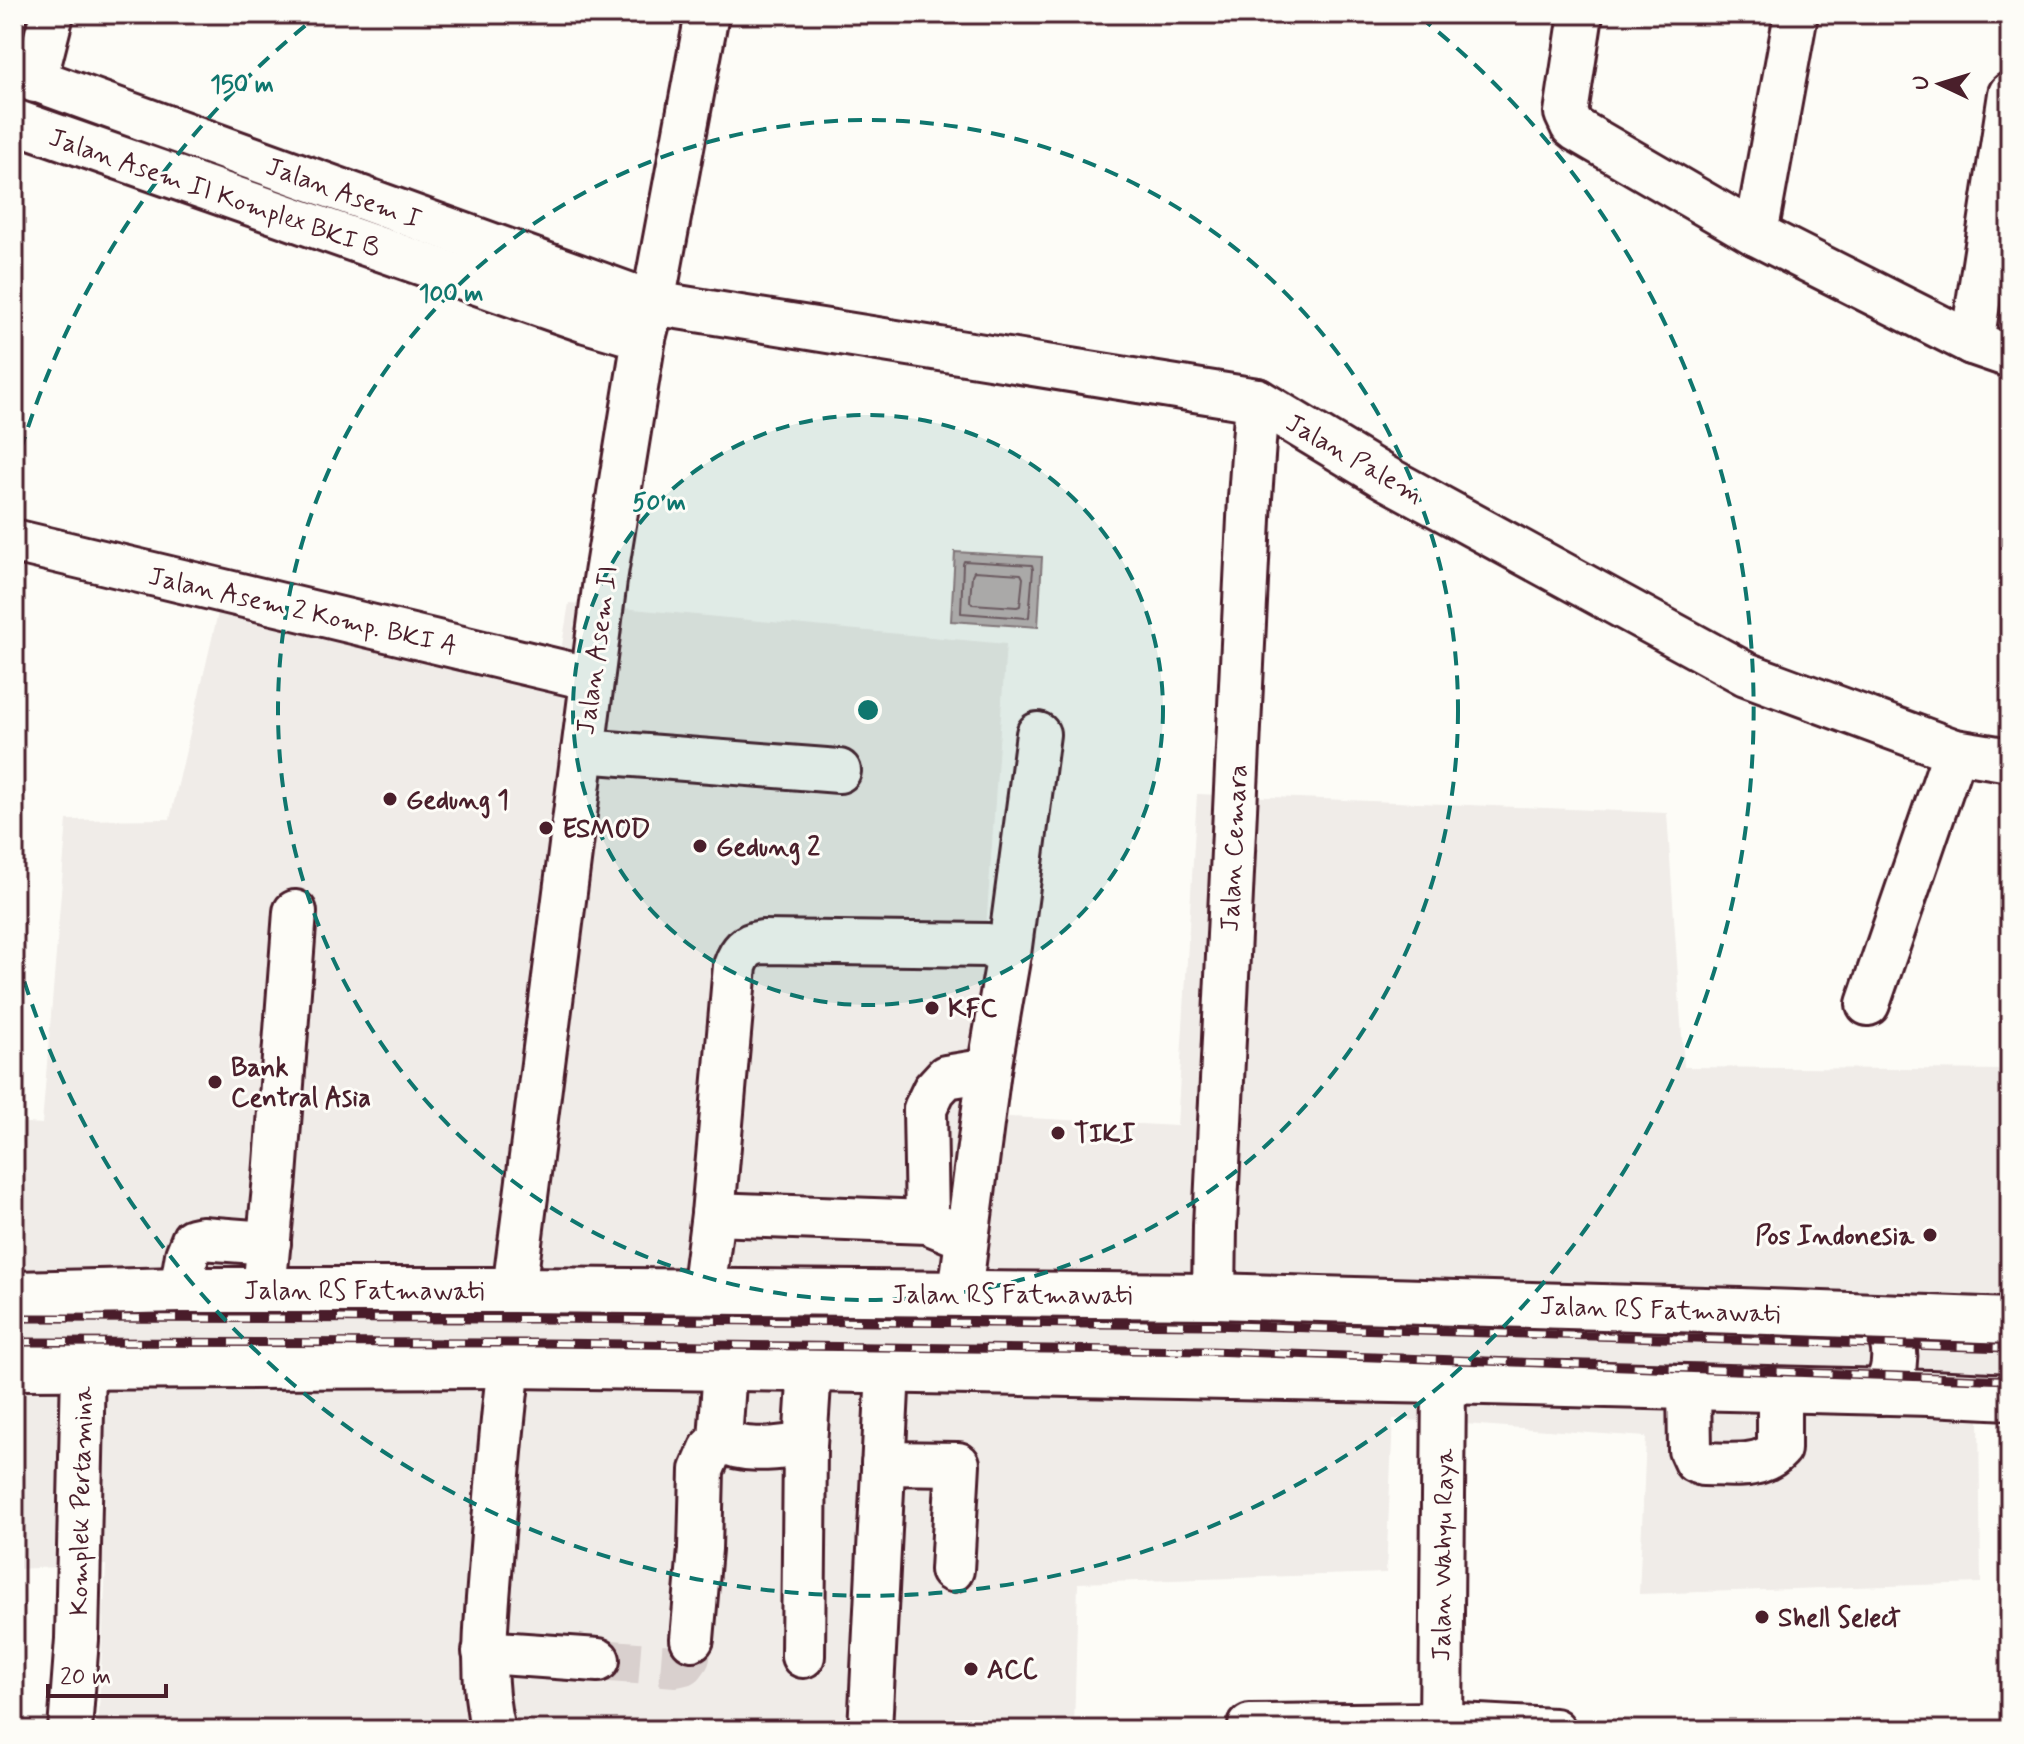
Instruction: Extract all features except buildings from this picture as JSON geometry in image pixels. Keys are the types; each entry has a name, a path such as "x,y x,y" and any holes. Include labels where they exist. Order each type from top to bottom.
{"main road":[{"name":"Jalan RS Fatmawati","path":"14,1294 181,1290 514,1290 1214,1296 2010,1321"},
{"path":"1876,1317 1888,1331 1894,1350 1894,1368 1887,1386 1879,1392"},
{"path":"1930,1393 1920,1378 1918,1355 1925,1332 1940,1319"},
{"path":"14,1367 509,1365 888,1370 2010,1397"}],"street":[{"name":"Jalan Asem I","path":"52,14 24,76 648,321"},
{"name":"Jalan Asem II","path":"514,1290 605,580 648,321 707,14"},
{"path":"1581,14 1566,113 1572,126 1756,234 1991,350 2010,94"},
{"path":"1756,234 1796,14"},
{"name":"Jalan Asem II Komplex BKI B","path":"14,121 586,321 648,321"},
{"name":"Jalan Palem","path":"648,321 1257,400 1386,478 1746,674 1955,751 2010,760"},
{"name":"Jalan Cemara","path":"1214,1296 1217,1178 1257,400"},
{"name":"Jalan Asem 2 Komp. BKI A","path":"14,541 592,679"},
{"path":"960,1293 1038,734"},
{"path":"583,751 839,771"},
{"path":"1868,1004 1955,751"},
{"path":"264,1290 295,912"},
{"path":"703,1292 735,966 739,953 752,943 777,942 988,945 1009,954"},
{"path":"927,1222 925,1109 934,1090 946,1077 989,1070"},
{"path":"713,1214 927,1222 966,1238"},
{"path":"181,1290 193,1240 269,1243"},
{"path":"493,1730 484,1652 509,1365"},
{"name":"Komplek Pertamina","path":"70,1730 77,1639 83,1367"},
{"path":"692,1639 700,1549 702,1470 711,1449 720,1440 725,1368"},
{"path":"803,1656 805,1445 810,1369"},
{"path":"870,1730 888,1370"},
{"name":"Jalan Wahyu Raya","path":"1441,1727 1444,1381"},
{"path":"1689,1387 1690,1450 1695,1461 1703,1464 1759,1464 1771,1458 1779,1449 1779,1390"},
{"path":"720,1440 739,1447 784,1449 805,1445"},
{"path":"883,1463 958,1464 952,1570"},
{"path":"484,1652 598,1660"},
{"path":"1250,1730 1250,1726 1554,1730"}],"shaded area":[{"path":"569,603 1006,644 973,1115 1177,1126 1197,794 1667,813 1684,1067 2010,1070 2010,1415 1979,1415 1981,1583 1639,1594 1646,1437 1393,1419 1386,1573 1078,1583 1074,1730 98,1730 106,1565 14,1569 14,1122 42,1124 67,820 170,819 220,604 341,641 559,663"}],"water":[{"path":"955,552 1042,557 1038,627 951,621"}],"tunnel":[{"path":"598,1660 676,1666 684,1664 689,1657 692,1639"}],"railway":[{"path":"14,1318 1209,1325 2010,1348"},
{"path":"14,1342 546,1343 1209,1351 2010,1380"}],"place":[{"name":"Gedung 1","path":"390,799"},
{"name":"ESMOD","path":"546,828"},
{"name":"Gedung 2","path":"700,846"},
{"name":"KFC","path":"932,1008"},
{"name":"Bank Central Asia","path":"215,1082"},
{"name":"TIKI","path":"1058,1133"},
{"name":"Pos Indonesia","path":"1930,1235"},
{"name":"Shell Select","path":"1762,1617"},
{"name":"ACC","path":"971,1669"}]}
